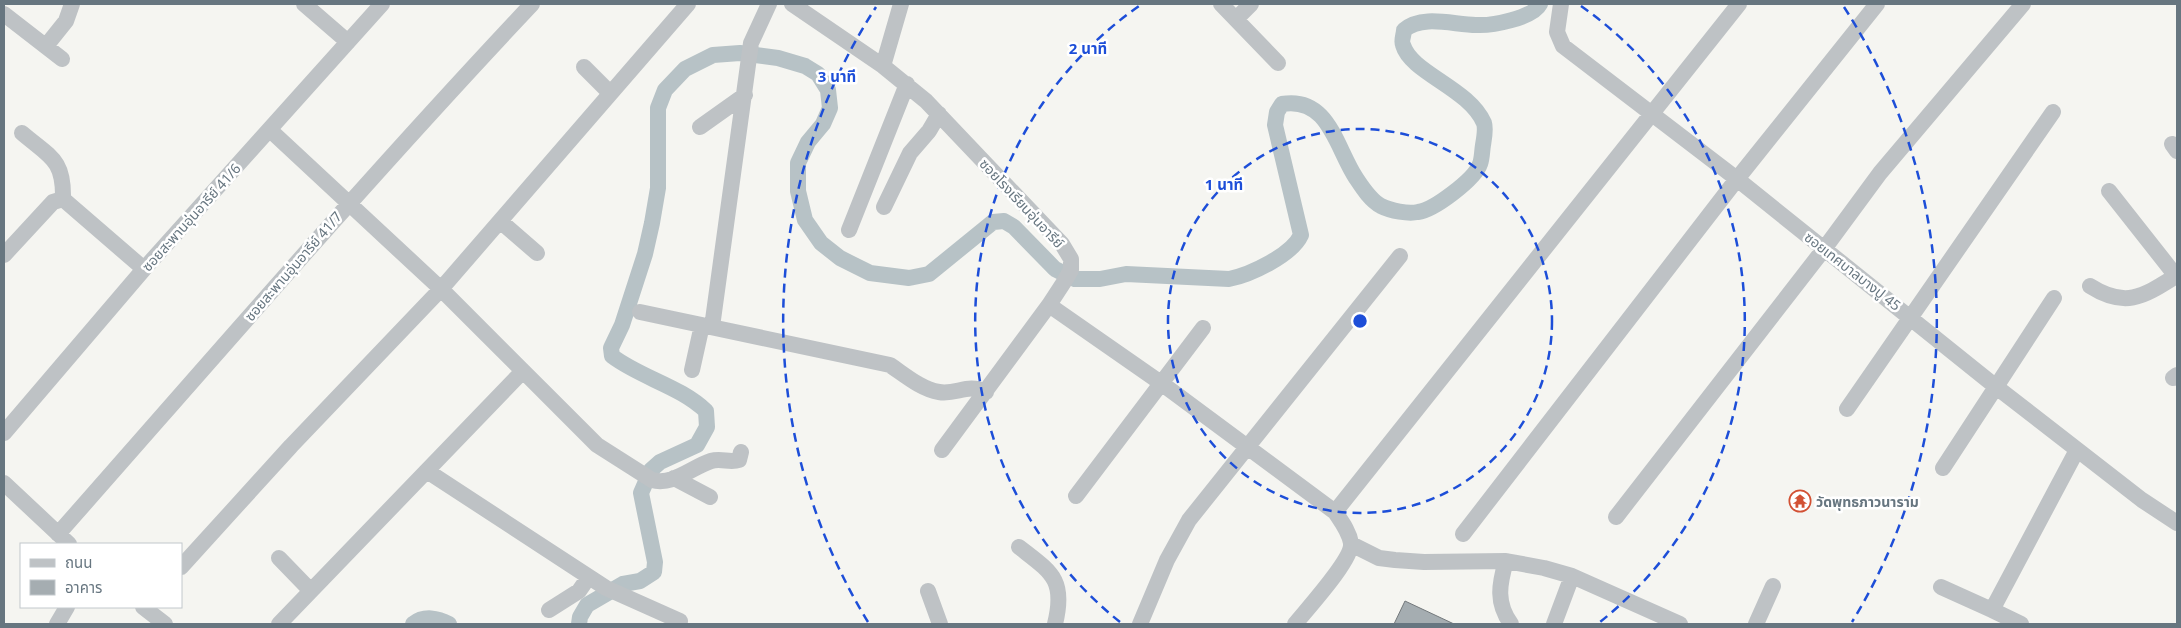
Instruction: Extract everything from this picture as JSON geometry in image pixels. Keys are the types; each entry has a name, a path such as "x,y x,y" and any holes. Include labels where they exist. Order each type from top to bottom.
{"street":[{"path":"46,46 66,21 72,4"},
{"path":"304,4 348,42"},
{"name":"ซอยสะพานอุ่นอารีย์ 41/6","path":"4,433 144,269 382,4"},
{"name":"ซอยสะพานอุ่นอารีย์ 41/7","path":"64,539 350,202 426,116 532,4"},
{"path":"182,566 290,446 441,289 688,4"},
{"path":"692,370 707,326 752,43 769,4"},
{"name":"ซอยโรงเรียนอุ่นอารีย์","path":"792,4 907,84 939,114 1062,244 1071,259 1067,276 1049,305 942,450"},
{"path":"883,66 902,4"},
{"path":"1221,4 1278,63"},
{"path":"1236,19 1251,4"},
{"name":"ซอยเทศบาลบางปู 45","path":"1560,4 1557,32 1563,46 1737,180 2077,450 2142,500 2177,522"},
{"path":"1334,512 1739,4"},
{"path":"1462,534 1737,180 1877,4"},
{"path":"1616,517 1824,249 1880,173 2023,4"},
{"path":"6,19 62,59"},
{"path":"584,68 610,94"},
{"path":"849,230 907,84"},
{"path":"700,128 745,95"},
{"path":"1847,409 2053,112"},
{"path":"884,207 910,153 929,131 939,114"},
{"path":"270,130 350,202 441,289 597,445 658,482 674,478 710,462 719,460 733,462 739,460 742,452"},
{"path":"22,133 57,164 62,174 63,199 144,269"},
{"path":"2090,286 2115,298 2129,299 2145,295 2177,277 2109,191"},
{"path":"4,255 53,202 63,199"},
{"path":"500,221 537,253"},
{"path":"1140,624 1167,560 1189,520 1400,256"},
{"path":"1942,468 2054,298"},
{"path":"1049,305 1160,383 1334,512 1344,526 1351,544 1348,555 1341,568 1295,624"},
{"path":"640,312 890,365 925,388 939,392 972,388 986,392"},
{"path":"1076,496 1203,328"},
{"path":"279,624 524,371"},
{"path":"1992,610 2077,450"},
{"path":"427,471 588,578 680,621"},
{"path":"674,478 710,497"},
{"path":"4,483 64,539"},
{"path":"1351,544 1379,558 1395,560 1506,561 1544,568 1572,576 1680,624"},
{"path":"1019,547 1053,575 1058,590 1058,609 1055,624"},
{"path":"279,558 310,590"},
{"path":"1506,561 1500,596 1502,612 1511,624"},
{"path":"1554,624 1572,576"},
{"path":"549,610 579,591 588,578"},
{"path":"1756,624 1773,586"},
{"path":"1941,587 2021,624"},
{"path":"928,591 940,624"},
{"path":"57,624 66,608"},
{"path":"145,608 165,624"}],"building":[{"path":"1405,601 1454,624 1394,624"}],"waterway":[{"path":"579,624 580,617 587,605 623,584 640,581 654,572 655,562 641,493 651,470 660,462 697,445 707,427 706,411 696,402 623,364 612,356 611,348 622,325 645,254 652,223 658,188 658,108 665,90 685,69 713,55 740,53 778,58 805,66 818,74 828,90 830,108 823,124 808,142 798,163 798,191 805,220 821,243 840,258 870,273 909,278 929,274 993,222 1004,221 1014,227 1055,269 1075,279 1100,279 1126,274 1229,279 1259,269 1280,257 1289,250 1301,235 1275,125 1277,112 1282,104 1298,104 1311,108 1321,116 1336,139 1356,178 1377,203 1385,208 1400,212 1414,213 1425,210 1453,193 1477,170 1481,160 1485,125 1477,111 1466,100 1428,73 1408,55 1402,43 1404,30 1420,22 1429,21 1476,25 1492,24 1521,17 1536,9 1540,4"},
{"path":"413,624 426,618 440,620 449,624"}],"place":[{"name":"วัดพุทธภาวนาราม","path":"1800,501"}]}
